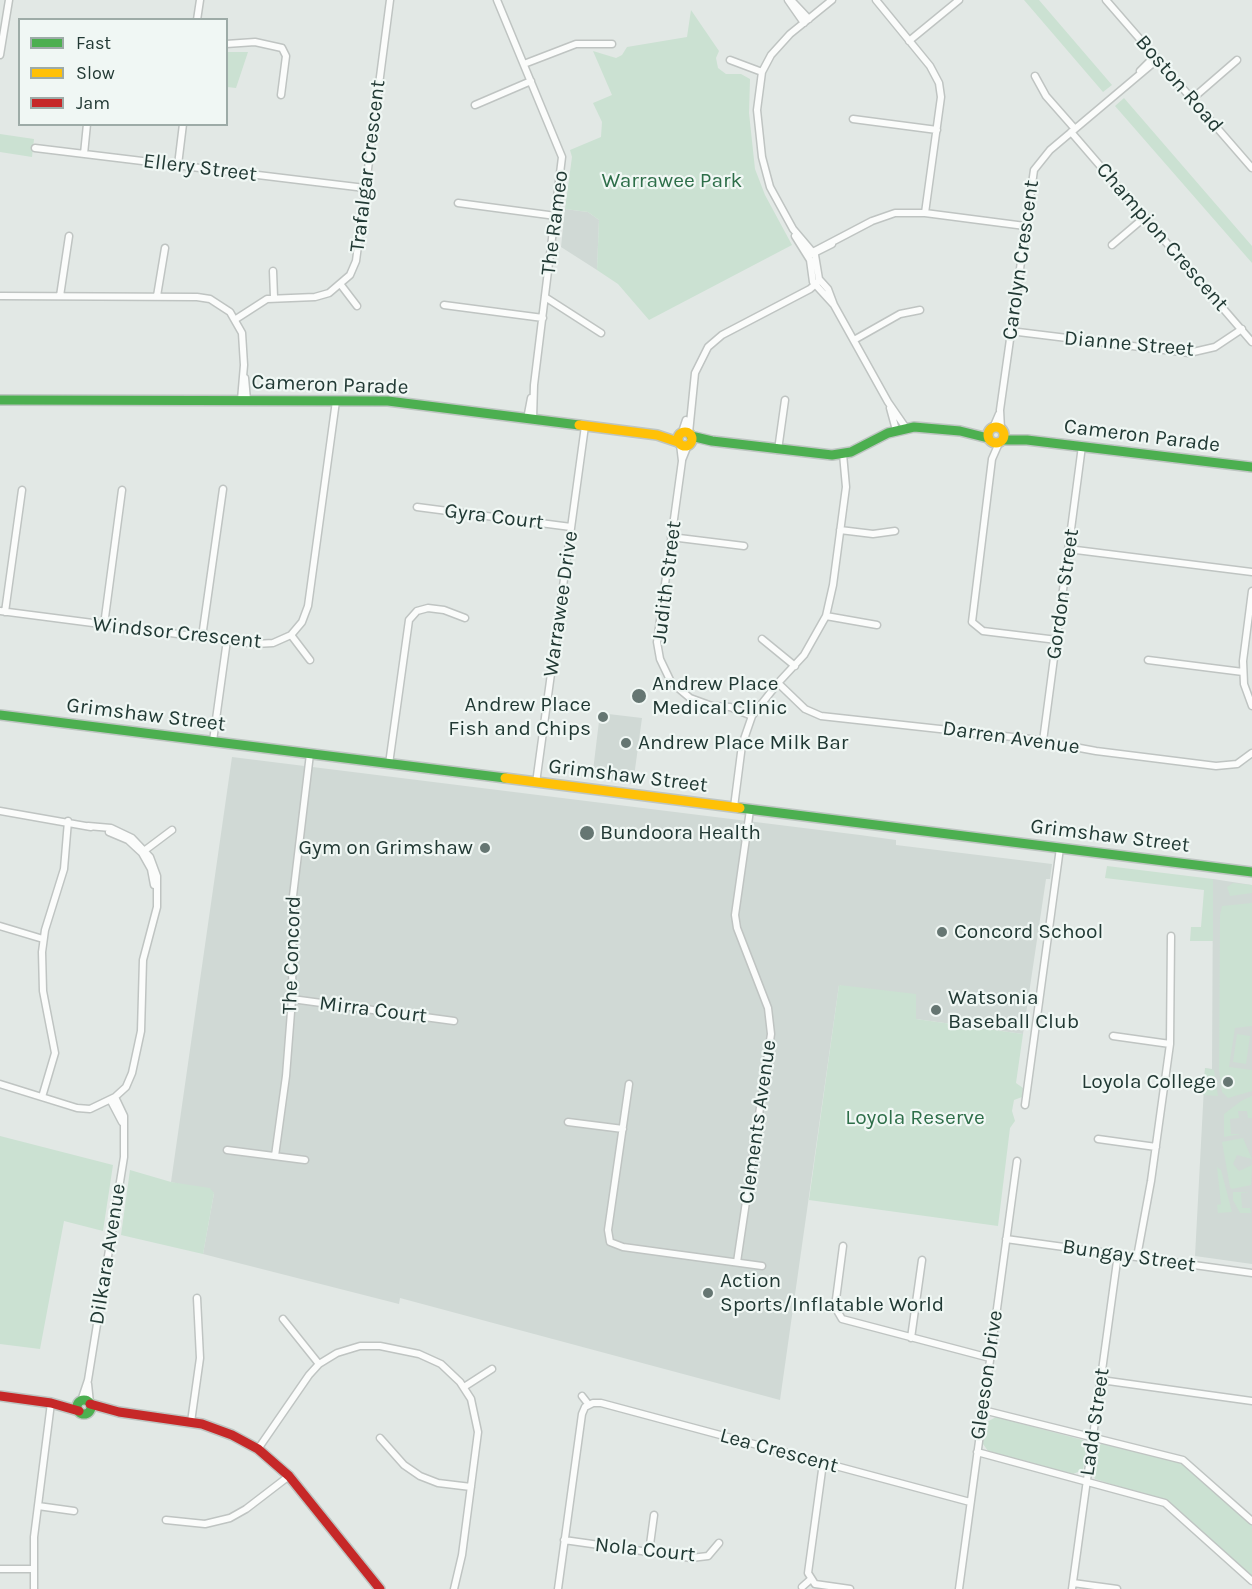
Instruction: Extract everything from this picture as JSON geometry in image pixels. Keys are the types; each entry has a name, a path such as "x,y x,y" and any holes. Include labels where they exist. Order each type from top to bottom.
{"street":[{"path":"0,55 9,0"},
{"path":"197,18 200,0"},
{"name":"Trafalgar Crescent","path":"341,285 350,275 356,261 390,0"},
{"name":"The Rameo","path":"497,0 562,156 530,419"},
{"path":"790,0 806,21"},
{"path":"812,253 799,245 770,187 764,168 757,110 762,72 777,47 832,0"},
{"path":"909,41 959,0"},
{"name":"Boston Road","path":"1106,0 1252,168"},
{"path":"877,1 934,71 939,83 941,97 926,213"},
{"path":"228,44 255,42 282,48 286,56 281,95"},
{"path":"524,64 576,44 612,44"},
{"name":"Carolyn Crescent","path":"1056,640 983,631 972,622 1030,184 1036,165 1157,58"},
{"path":"730,60 762,72"},
{"path":"1192,99 1237,60"},
{"name":"Champion Crescent","path":"1035,76 1046,96 1073,131 1252,342"},
{"path":"475,105 531,81"},
{"path":"853,119 937,130"},
{"path":"84,154 87,126"},
{"path":"178,165 183,126"},
{"name":"Ellery Street","path":"35,148 365,188"},
{"path":"458,203 556,216"},
{"path":"812,253 883,216 906,212 1025,226"},
{"path":"1112,245 1145,217"},
{"path":"60,296 69,236"},
{"path":"157,296 165,248"},
{"path":"812,253 816,282 834,305 854,339 901,429"},
{"path":"273,271 274,297"},
{"name":"Judith Street","path":"752,716 730,707 705,704 690,698 676,688 662,668 657,642 688,413 695,373 708,346 722,335 816,282"},
{"path":"236,319 261,301 274,297 322,296 341,285 357,306"},
{"path":"0,296 204,297 224,306 236,319 242,333 244,400"},
{"path":"545,297 602,333"},
{"path":"444,305 543,318"},
{"path":"854,339 900,314 920,310"},
{"name":"Dianne Street","path":"1010,331 1189,353 1215,347 1242,329"},
{"name":"Cameron Parade","path":"0,400 388,401 778,450 843,454 901,429 923,427 1252,467"},
{"path":"778,450 785,400"},
{"name":"Windsor Crescent","path":"3,612 263,644 281,640 291,634 302,622 308,606 336,401"},
{"name":"Warrawee Drive","path":"536,783 585,426"},
{"name":"Gordon Street","path":"1042,741 1082,446"},
{"path":"734,807 742,744 752,716 813,642 826,616 846,478 843,454"},
{"path":"202,637 223,489"},
{"path":"3,612 22,490"},
{"path":"104,625 122,490"},
{"name":"Gyra Court","path":"417,507 571,527"},
{"path":"840,530 873,534 895,531"},
{"path":"671,537 744,546"},
{"path":"1068,549 1252,572"},
{"path":"1252,591 1243,672 1245,691 1252,706"},
{"path":"389,764 409,620 417,611 428,608 444,610 465,618"},
{"path":"826,616 877,625"},
{"path":"291,634 310,660"},
{"path":"762,639 795,666"},
{"path":"213,741 227,640"},
{"path":"1148,660 1243,672"},
{"name":"Darren Avenue","path":"778,683 805,709 821,716 1042,741 1096,751 1216,766 1237,764 1252,753"},
{"name":"Grimshaw Street","path":"0,715 1252,872"},
{"name":"The Concord","path":"275,1156 286,1076 292,999 293,896 310,754"},
{"name":"Clements Avenue","path":"737,1262 771,1034 768,1008 737,928 735,915 750,810"},
{"path":"0,811 68,821 121,837 144,851 154,886 151,927 143,960 139,1046 130,1080 113,1099 98,1107 83,1109 0,1084"},
{"path":"42,1097 55,1053 41,976 43,939 64,869 68,821"},
{"path":"144,851 172,830"},
{"path":"1025,1105 1060,848"},
{"path":"0,926 43,939"},
{"path":"1137,1257 1156,1147 1170,1044 1171,936"},
{"name":"Mirra Court","path":"292,999 454,1021"},
{"path":"1113,1036 1170,1044"},
{"path":"629,1084 608,1230 610,1242 623,1247 762,1266"},
{"name":"Dilkara Avenue","path":"85,1406 124,1157 125,1128 113,1099"},
{"path":"568,1122 623,1129"},
{"path":"1098,1138 1156,1147"},
{"path":"227,1150 305,1161"},
{"name":"Gleeson Drive","path":"959,1589 1017,1161"},
{"name":"Bungay Street","path":"1006,1239 1252,1273"},
{"path":"843,1246 836,1307 838,1315 847,1321 990,1358"},
{"name":"Ladd Street","path":"1072,1586 1118,1254"},
{"path":"911,1338 922,1260"},
{"path":"191,1422 200,1358 197,1298"},
{"path":"283,1319 320,1364"},
{"path":"258,1449 303,1383 320,1364 349,1348 370,1345 388,1347 431,1358 449,1370 464,1387 477,1421 471,1488 460,1567 454,1589"},
{"path":"464,1387 492,1369"},
{"path":"1101,1380 1252,1401"},
{"path":"0,1396 191,1422 223,1431 258,1449 289,1476 380,1589"},
{"path":"558,1589 582,1414 589,1405 582,1396"},
{"path":"34,1589 33,1569 38,1506 51,1403"},
{"name":"Lea Crescent","path":"589,1405 602,1403 970,1502"},
{"path":"983,1410 1187,1461 1252,1521"},
{"path":"380,1438 404,1465 420,1476 438,1483 471,1488"},
{"path":"977,1452 1165,1503 1252,1581"},
{"path":"823,1463 808,1569 811,1579 819,1585 850,1589"},
{"path":"166,1520 205,1524 230,1518 289,1476"},
{"path":"38,1506 74,1511"},
{"path":"649,1552 654,1515"},
{"name":"Nola Court","path":"564,1540 704,1557 712,1553 719,1543"},
{"path":"0,1569 33,1569"},
{"path":"802,1587 811,1579"},
{"path":"1072,1586 1118,1589"}],"shaded area":[{"path":"565,209 588,212 599,220 597,270 561,247"},
{"path":"600,713 642,718 633,784 592,779"},
{"path":"232,757 860,835 896,840 896,845 1052,864 1050,879 1046,879 1023,1034 916,1019 839,985 780,1400 400,1298 399,1304 203,1254 214,1193 171,1182"},
{"name":"Loyola College","path":"1213,879 1252,885 1252,1264 1195,1256 1205,1068 1212,1069"}],"green space":[{"path":"1024,0 1039,0 1112,85 1103,92"},
{"name":"Warrawee Park","path":"691,10 719,51 716,58 718,68 726,74 741,74 750,79 749,113 755,169 765,195 792,245 649,320 618,284 597,270 599,220 588,212 565,209 572,157 570,150 601,137 602,122 593,103 612,95 593,51 616,58 622,55 627,47 687,37"},
{"path":"228,52 248,52 236,88 228,87"},
{"path":"1124,98 1252,246 1252,263 1115,106"},
{"path":"0,134 34,139 32,157 0,152"},
{"path":"1107,866 1213,879 1213,941 1190,941 1191,927 1201,927 1204,890 1105,878"},
{"path":"1233,883 1252,885 1252,893 1230,896 1227,887"},
{"path":"1252,903 1252,1026 1235,1028 1229,1067 1252,1070 1252,1091 1228,1098 1222,1092 1219,1070 1220,915 1222,906"},
{"name":"Loyola Reserve","path":"839,985 916,994 916,1019 1023,1034 1016,1083 1023,1088 1022,1097 1014,1100 1012,1111 1015,1121 1010,1128 998,1226 809,1200"},
{"path":"1237,1034 1250,1036 1246,1064 1233,1062"},
{"path":"1205,1068 1214,1070 1218,1096 1203,1095"},
{"path":"1252,1096 1252,1118 1248,1118 1247,1111 1238,1111 1239,1118 1230,1119 1231,1134 1241,1134 1224,1137 1224,1114"},
{"path":"0,1136 113,1165 103,1231 64,1221 40,1349 0,1344"},
{"path":"1243,1138 1252,1159 1237,1155 1233,1164 1239,1171 1252,1165 1251,1185 1232,1189 1222,1142"},
{"path":"1217,1167 1221,1170 1232,1212 1218,1213 1217,1205 1221,1204"},
{"path":"130,1170 171,1182 210,1188 214,1193 203,1254 121,1235"},
{"path":"1233,1192 1249,1192 1241,1193 1242,1208 1250,1208 1251,1213 1240,1213 1233,1200"},
{"path":"996,1417 1083,1440 1087,1446 1083,1470 1073,1474 988,1451 983,1444 985,1423"},
{"path":"1102,1443 1182,1462 1191,1468 1252,1525 1252,1578 1169,1502 1095,1479 1093,1473 1095,1451"}],"traffic: fast":[{"path":"0,400 388,401 579,425"},
{"path":"691,436 712,441 832,455 851,452 888,433 914,427 960,431 988,438"},
{"path":"1003,440 1027,440 1252,467"},
{"path":"0,715 505,778"},
{"path":"740,808 1252,872"},
{"path":"84,1400 89,1402 91,1407 89,1412 84,1414 79,1412 77,1407 79,1402 84,1400"}],"traffic: slow":[{"path":"579,425 657,435 678,442"},
{"path":"993,427 999,427 1004,435 1002,441 993,443 988,438 988,432 993,427"},
{"path":"682,432 688,432 692,439 688,446 682,446 678,442 678,436 682,432"},
{"path":"505,778 740,808"}],"traffic: jam":[{"path":"0,1396 51,1403 79,1411"},
{"path":"90,1404 119,1412 202,1424 232,1435 258,1449 289,1476 380,1589"}],"place":[{"name":"Andrew Place Medical Clinic","path":"639,696"},
{"name":"Andrew Place Fish and Chips","path":"603,717"},
{"name":"Andrew Place Milk Bar","path":"626,743"},
{"name":"Bundoora Health","path":"587,833"},
{"name":"Gym on Grimshaw","path":"485,848"},
{"name":"Concord School","path":"942,932"},
{"name":"Watsonia Baseball Club","path":"936,1010"},
{"name":"Loyola College","path":"1228,1082"},
{"name":"Action Sports/Inflatable World","path":"708,1293"}]}
